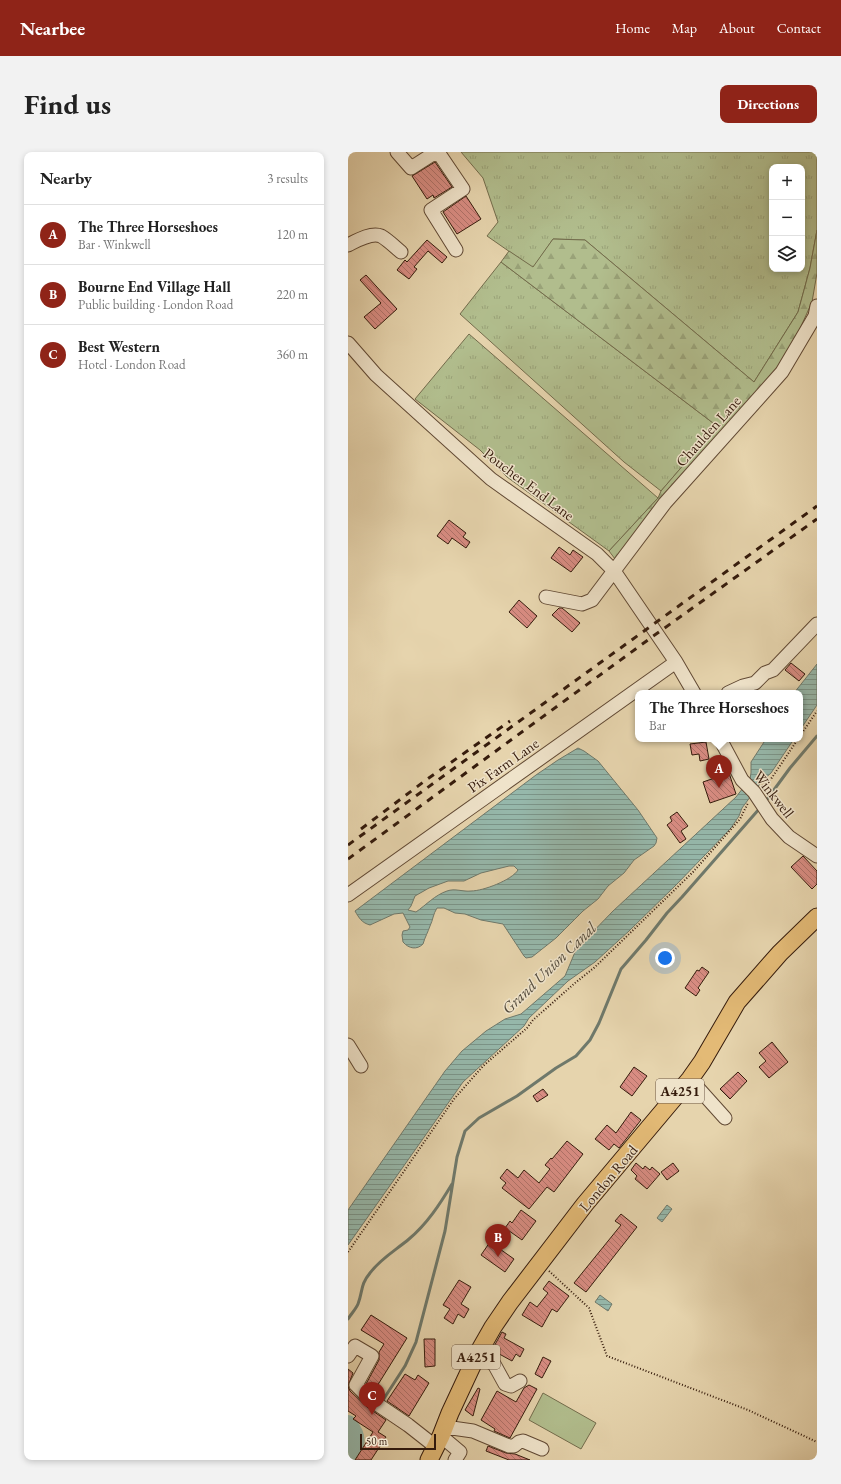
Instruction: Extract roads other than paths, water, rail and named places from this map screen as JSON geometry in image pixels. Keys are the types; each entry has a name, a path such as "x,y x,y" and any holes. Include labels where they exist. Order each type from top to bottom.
{"main road":[{"name":"London Road","path":"438,1443 453,1406 477,1355 493,1327 510,1302 585,1204 690,1079 738,1002 780,953 817,917"}],"street":[{"path":"397,152 411,168 437,152 463,189 431,210 456,250"},
{"path":"348,245 377,235 381,236 401,252"},
{"name":"Chaulden Lane","path":"546,598 575,604 582,604 592,600 665,503 782,372 815,316 817,306"},
{"name":"Pouchen End Lane","path":"348,343 376,375 491,479 597,554 614,570 676,662"},
{"path":"734,690 755,682 765,672 773,670 817,624"},
{"path":"676,662 692,690"},
{"name":"Pix Farm Lane","path":"636,690 676,662"},
{"name":"Pix Farm Lane","path":"348,894 635,691"},
{"name":"Winkwell","path":"722,742 742,780 756,796 772,819 789,836 817,856"},
{"path":"348,1045 361,1066"},
{"path":"690,1079 725,1118"},
{"path":"348,1356 355,1346 372,1356 356,1386 372,1400 438,1443 460,1452 455,1460"},
{"path":"477,1355 494,1364 505,1384 511,1386 520,1382"},
{"path":"438,1443 473,1431 509,1446 514,1446 523,1441 542,1449"}],"waterway":[{"path":"765,802 790,768 817,736"},
{"path":"379,1403 383,1400 405,1366 416,1342 445,1231 457,1157 465,1131 479,1118 517,1096 556,1068 576,1056 590,1040 599,1023 621,969 667,913 760,808"},
{"path":"348,1319 357,1306 363,1285 370,1273 383,1259 422,1227 452,1184"},
{"path":"350,1427 360,1419"},
{"path":"348,1424 352,1429 356,1442 349,1460"}],"railway":[{"path":"348,845 817,506"},
{"path":"348,859 652,637 817,519"},
{"path":"361,829 426,780 510,721"}],"place":[{"name":"The Three Horseshoes","path":"719,788"},
{"name":"Bourne End Village Hall","path":"498,1257"},
{"name":"Best Western","path":"372,1415"}],"water label":[{"name":"Grand Union Canal","path":"549,968"}]}
